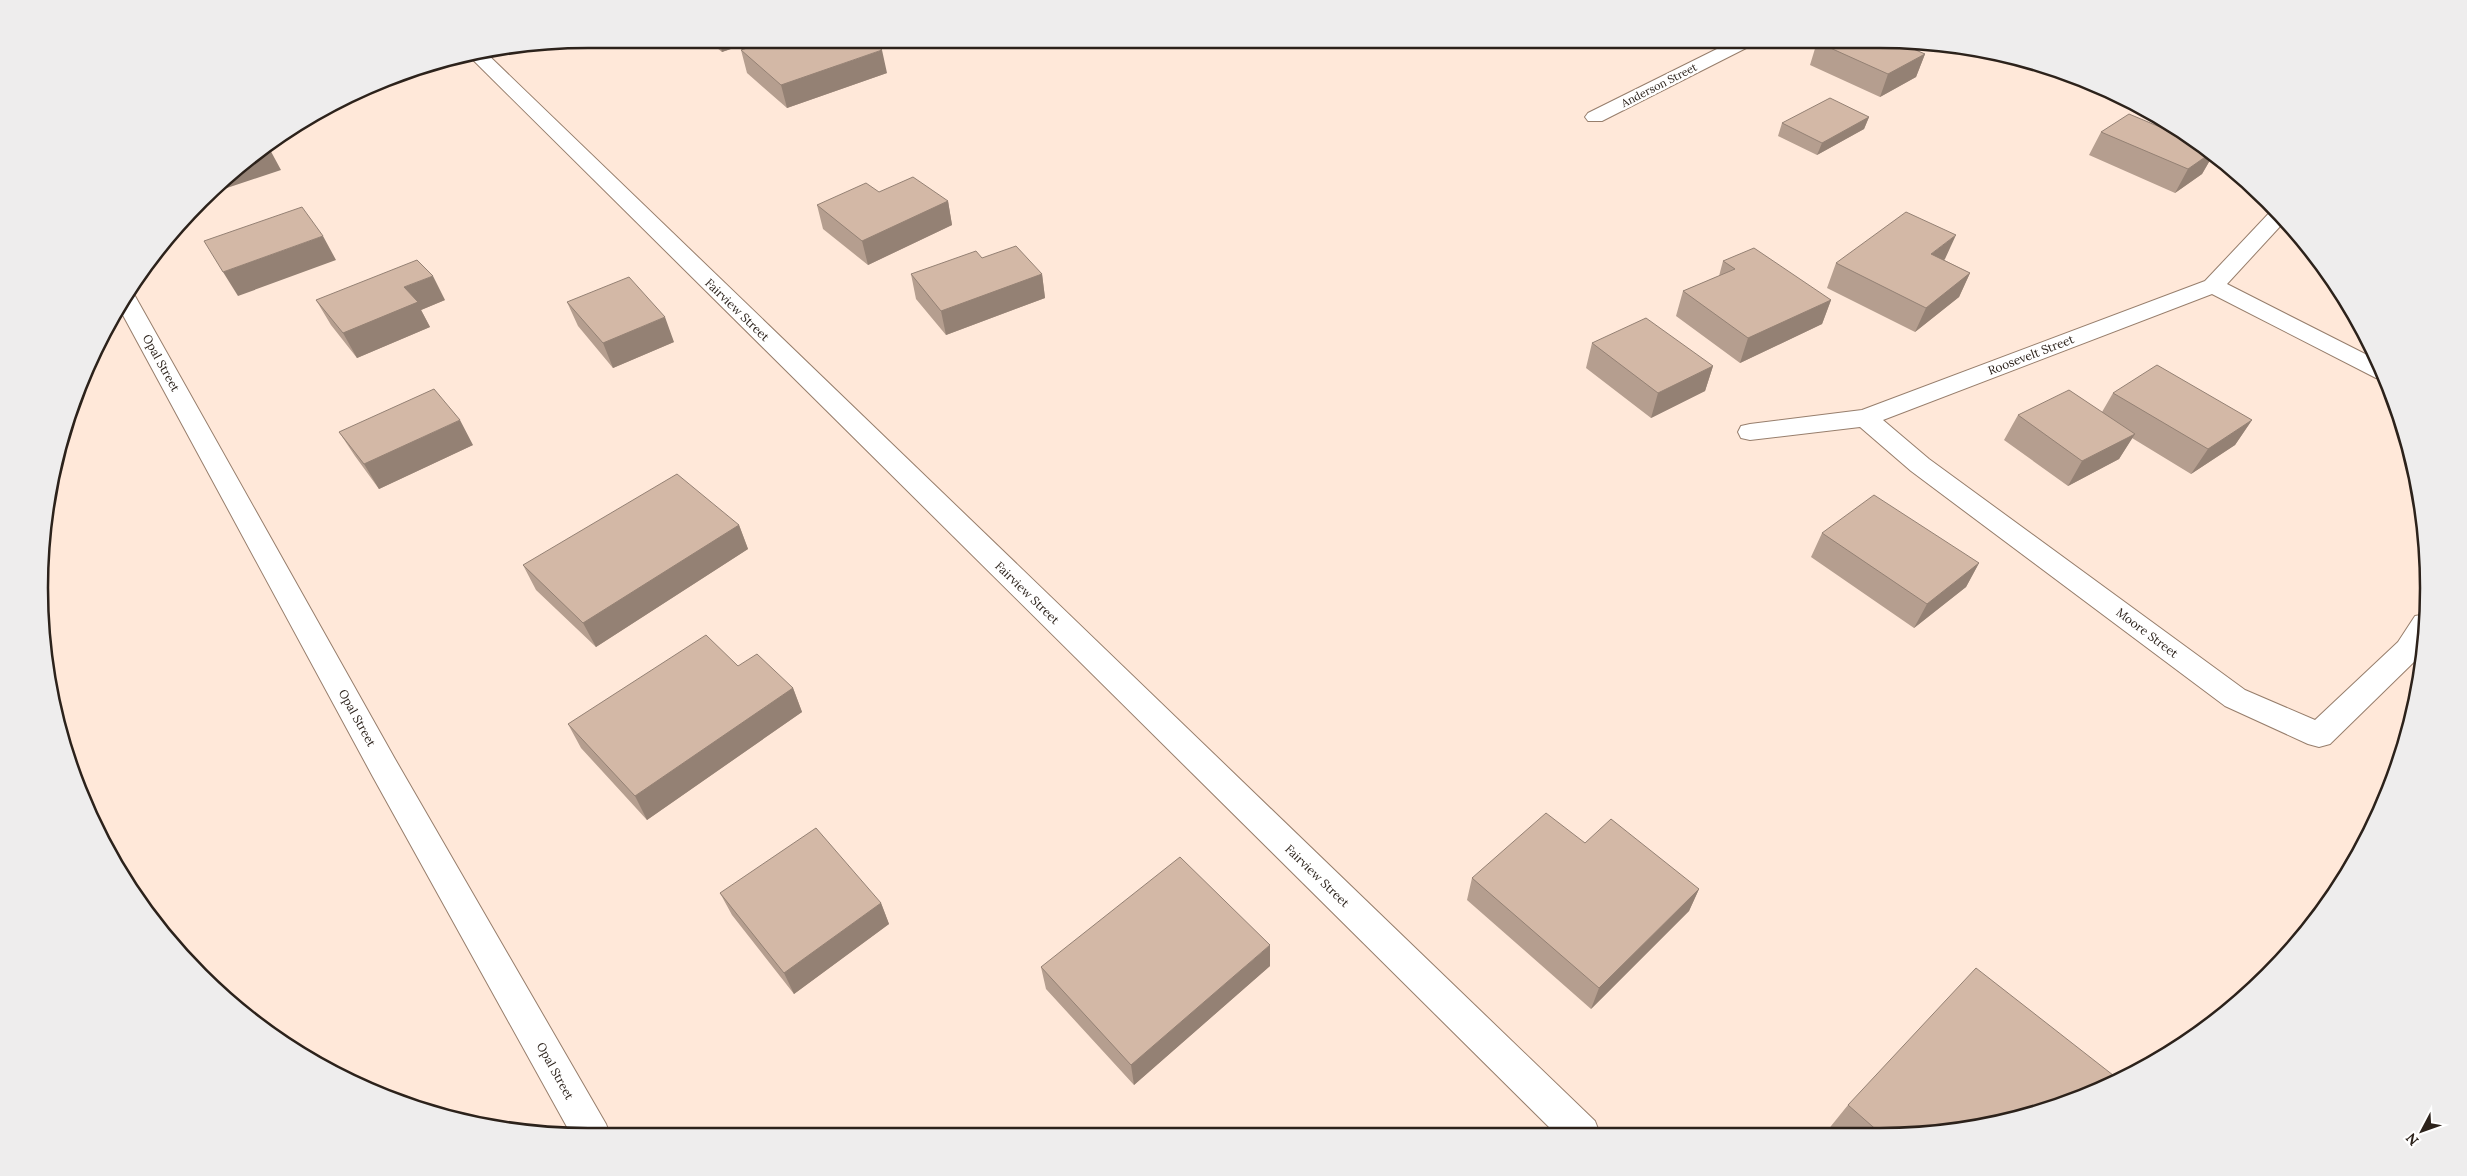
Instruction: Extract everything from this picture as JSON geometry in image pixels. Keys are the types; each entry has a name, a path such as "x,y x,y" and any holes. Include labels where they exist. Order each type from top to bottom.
{"street":[{"name":"Anderson Street","path":"1595,117 1732,48"},
{"name":"Fairview Street","path":"481,59 1576,1128"},
{"name":"Roosevelt Street","path":"1750,432 1865,418 2213,286 2274,220"},
{"path":"2213,286 2372,367"},
{"name":"Opal Street","path":"129,304 384,768 588,1128"},
{"name":"Moore Street","path":"1865,418 1920,465 2235,698 2320,735 2408,650 2417,636"}],"building":[{"path":"747,48 879,48 882,50 781,85 741,50"},
{"path":"1830,48 1913,49 1925,54 1888,74"},
{"path":"1830,98 1869,117 1822,143 1782,123"},
{"path":"2129,114 2160,127 2205,157 2188,169 2101,132"},
{"path":"913,177 948,201 862,241 817,205 866,183 879,192"},
{"path":"302,207 323,236 223,272 204,241"},
{"path":"1906,212 1956,235 1931,254 1970,273 1926,308 1836,263"},
{"path":"1016,246 1042,274 941,311 911,274 976,251 982,258"},
{"path":"1754,248 1831,300 1748,338 1683,291 1735,269 1723,261"},
{"path":"417,260 433,276 404,287 418,302 343,333 316,300"},
{"path":"629,277 665,317 603,343 567,302"},
{"path":"1646,318 1713,366 1658,393 1592,343"},
{"path":"2157,365 2252,420 2208,449 2113,393"},
{"path":"434,389 460,420 364,464 339,432"},
{"path":"2069,390 2135,434 2082,461 2018,415"},
{"path":"677,474 739,525 583,623 523,565"},
{"path":"1874,495 1979,563 1927,604 1822,533"},
{"path":"706,635 738,666 757,654 793,688 635,796 568,724"},
{"path":"1546,813 1585,843 1611,819 1699,889 1599,988 1472,878"},
{"path":"816,828 881,903 784,973 720,893"},
{"path":"1180,857 1270,945 1131,1065 1041,967"},
{"path":"1976,968 2113,1075 2053,1100 2019,1110 1950,1124 1874,1128 1848,1105"}]}
